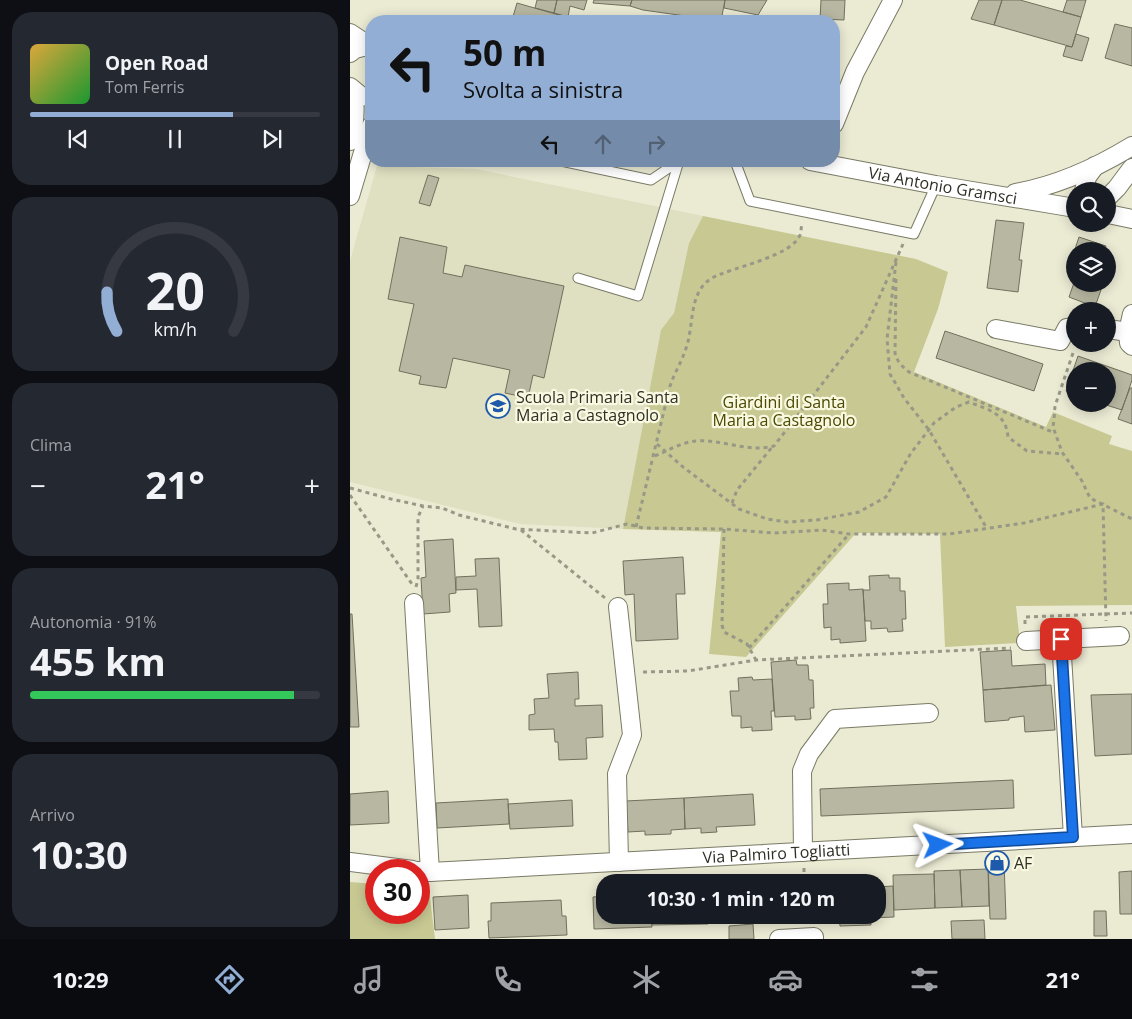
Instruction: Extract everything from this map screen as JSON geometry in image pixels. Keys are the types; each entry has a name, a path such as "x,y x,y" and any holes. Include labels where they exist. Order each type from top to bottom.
{"street":[{"path":"840,109 855,72 893,0"},
{"path":"350,33 365,42"},
{"path":"350,53 355,49 365,46"},
{"path":"351,90 365,96"},
{"path":"350,141 355,120 355,104 351,90"},
{"path":"350,196 365,146"},
{"path":"999,196 1038,189 1067,179 1132,146"},
{"path":"1086,182 1087,177 1095,166"},
{"name":"Via Antonio Gramsci","path":"840,167 1066,207"},
{"path":"1116,189 1132,168"},
{"path":"1116,216 1132,219"},
{"path":"1116,333 1130,339 1132,314"},
{"path":"996,329 1060,341 1066,330"},
{"path":"414,600 420,859"},
{"path":"618,607 632,736 617,774 619,862"},
{"path":"1026,641 1113,636"},
{"path":"1061,639 1073,837"},
{"path":"803,852 802,771 809,754 835,719 929,714"},
{"name":"Via Palmiro Togliatti","path":"430,871 1132,834"},
{"name":"Via Palmiro Togliatti","path":"350,862 365,864"},
{"path":"778,939 814,937 814,939"}],"lane":[{"path":"589,167 650,180 670,167"},
{"path":"578,278 638,296 677,167"},
{"path":"737,167 750,200 914,234 936,185"}],"path":[{"path":"636,527 670,386 692,331 694,301 700,289 711,279 779,254 800,236 804,211"},
{"path":"732,503 737,490 774,446 866,327 908,233"},
{"path":"896,258 887,339 890,374 904,398 929,430 986,527"},
{"path":"896,258 895,352 897,361 909,372 1055,434"},
{"path":"1074,353 1056,406 1053,427 1055,434 1063,454 1082,481 1090,498 1132,520"},
{"path":"657,444 683,467 739,509 767,519 787,522 840,517 859,512 886,497 911,453 934,423 956,407 969,402 1000,416 1005,422 1008,437 1027,451 1063,454"},
{"path":"654,456 696,441 748,448 774,446"},
{"path":"350,488 423,506 442,508 459,516 520,529 592,533 627,524 642,528 724,529 773,533 821,530 849,534 950,534 1024,523 1103,504"},
{"path":"350,495 412,584 414,600"},
{"path":"1103,504 1106,614 1113,636"},
{"path":"414,600 418,579 418,517 423,506"},
{"path":"520,529 618,607"},
{"path":"724,529 722,624 724,632 747,644 756,660"},
{"path":"749,648 849,534"},
{"path":"625,673 688,671 756,660 1026,648 1025,617 1132,613"}],"shaded area":[{"name":"Scuola Primaria Santa Maria a Castagnolo","path":"377,167 476,169 703,216 689,243 674,313 661,331 623,529 520,524 350,482 350,261"}],"green space":[{"name":"Giardini di Santa Maria a Castagnolo","path":"703,216 916,259 948,272 938,309 914,372 1046,427 1053,412 1112,436 1109,444 1132,451 1132,605 1016,606 1020,643 945,647 940,534 856,533 746,657 709,654 721,532 623,529 661,330 674,313 689,243"},
{"path":"350,882 365,883 365,924 430,924 430,897 435,939 350,939"}],"building":[{"path":"537,0 557,0 554,13 535,8"},
{"path":"557,0 587,0 584,10 570,6 568,15 554,13"},
{"path":"594,0 632,0 630,6 593,3"},
{"path":"632,0 725,0 722,15 678,15 643,10 630,6"},
{"path":"725,0 767,0 758,15 724,8"},
{"path":"821,0 845,0 844,20 840,20 840,15 820,15"},
{"path":"979,0 1002,0 994,25 971,19"},
{"path":"1002,0 1020,0 1081,17 1072,47 994,25"},
{"path":"1067,0 1086,0 1081,17 1063,12"},
{"path":"517,3 559,15 513,15"},
{"path":"1115,24 1132,28 1132,66 1105,58"},
{"path":"1076,34 1089,38 1082,61 1063,56 1066,46 1072,47"},
{"path":"428,175 439,178 430,206 419,203"},
{"path":"996,220 1024,223 1019,260 1022,260 1018,292 987,288"},
{"path":"400,237 447,247 443,273 462,277 465,265 564,286 544,378 533,375 528,398 505,393 510,370 453,358 446,388 419,384 421,376 399,371 414,304 388,299"},
{"path":"1079,237 1094,242 1077,242"},
{"path":"1071,292 1100,292 1097,302 1082,302 1069,297"},
{"path":"945,331 1043,364 1034,391 936,358"},
{"path":"1078,356 1095,362 1076,362"},
{"path":"1116,369 1132,375 1122,410 1116,408"},
{"path":"1130,388 1132,388 1132,424 1118,419"},
{"path":"453,539 456,593 449,594 450,612 423,614 421,578 426,577 424,541"},
{"path":"683,557 685,594 676,594 678,639 636,641 634,594 625,595 623,561"},
{"path":"499,558 502,626 479,627 477,589 456,590 456,577 476,576 475,559"},
{"path":"889,575 889,578 900,578 900,591 905,591 906,619 902,619 903,631 888,632 887,628 871,629 871,621 865,621 863,590 870,590 869,576"},
{"path":"849,583 849,590 863,589 866,641 840,643 840,639 831,640 831,627 824,628 823,604 828,604 827,584"},
{"path":"350,614 352,614 359,727 350,727"},
{"path":"1011,650 1012,666 1045,664 1046,685 983,690 980,652"},
{"path":"796,660 797,665 808,665 809,680 813,680 814,708 810,708 811,719 795,720 795,716 775,717 771,662"},
{"path":"578,672 579,699 575,699 575,706 602,705 603,737 586,738 587,759 559,760 558,742 555,742 554,729 529,730 529,715 535,714 534,699 549,698 547,674"},
{"path":"752,677 753,680 772,679 774,711 771,711 772,730 752,731 752,727 741,728 741,716 732,716 730,691 739,691 738,678"},
{"path":"1051,685 1055,730 1025,732 1024,716 1009,718 1009,720 985,722 983,690"},
{"path":"1132,694 1132,754 1095,756 1091,695"},
{"path":"1013,780 1014,808 821,816 820,789"},
{"path":"388,791 389,823 350,825 350,794"},
{"path":"753,794 755,825 716,827 717,832 701,833 701,828 685,829 684,798"},
{"path":"684,798 685,829 671,830 671,834 645,835 645,831 628,832 626,801"},
{"path":"508,799 509,824 437,828 436,803"},
{"path":"572,800 573,826 510,829 508,804"},
{"path":"1004,861 1006,919 990,919 988,862"},
{"path":"988,869 989,906 962,907 960,870"},
{"path":"960,870 962,907 935,908 934,871"},
{"path":"1132,871 1132,914 1120,914 1119,872"},
{"path":"934,874 935,908 894,910 893,875"},
{"path":"886,886 893,886 894,917 886,917"},
{"path":"468,895 469,928 435,930 433,897"},
{"path":"593,897 596,897 596,924 652,924 652,927 594,929"},
{"path":"561,900 562,916 566,916 567,935 489,938 488,921 491,921 491,903"},
{"path":"1094,911 1106,911 1107,936 1094,936"},
{"path":"984,920 985,939 952,939 951,921"},
{"path":"652,924 708,924 652,925"},
{"path":"753,924 754,939 729,939 729,926"},
{"path":"840,924 871,924 871,925 840,926"}],"place":[{"name":"Scuola Primaria Santa Maria a Castagnolo","path":"498,406"},
{"name":"AF","path":"997,863"}],"route":[{"path":"938,845 1073,837 1061,639"}]}
